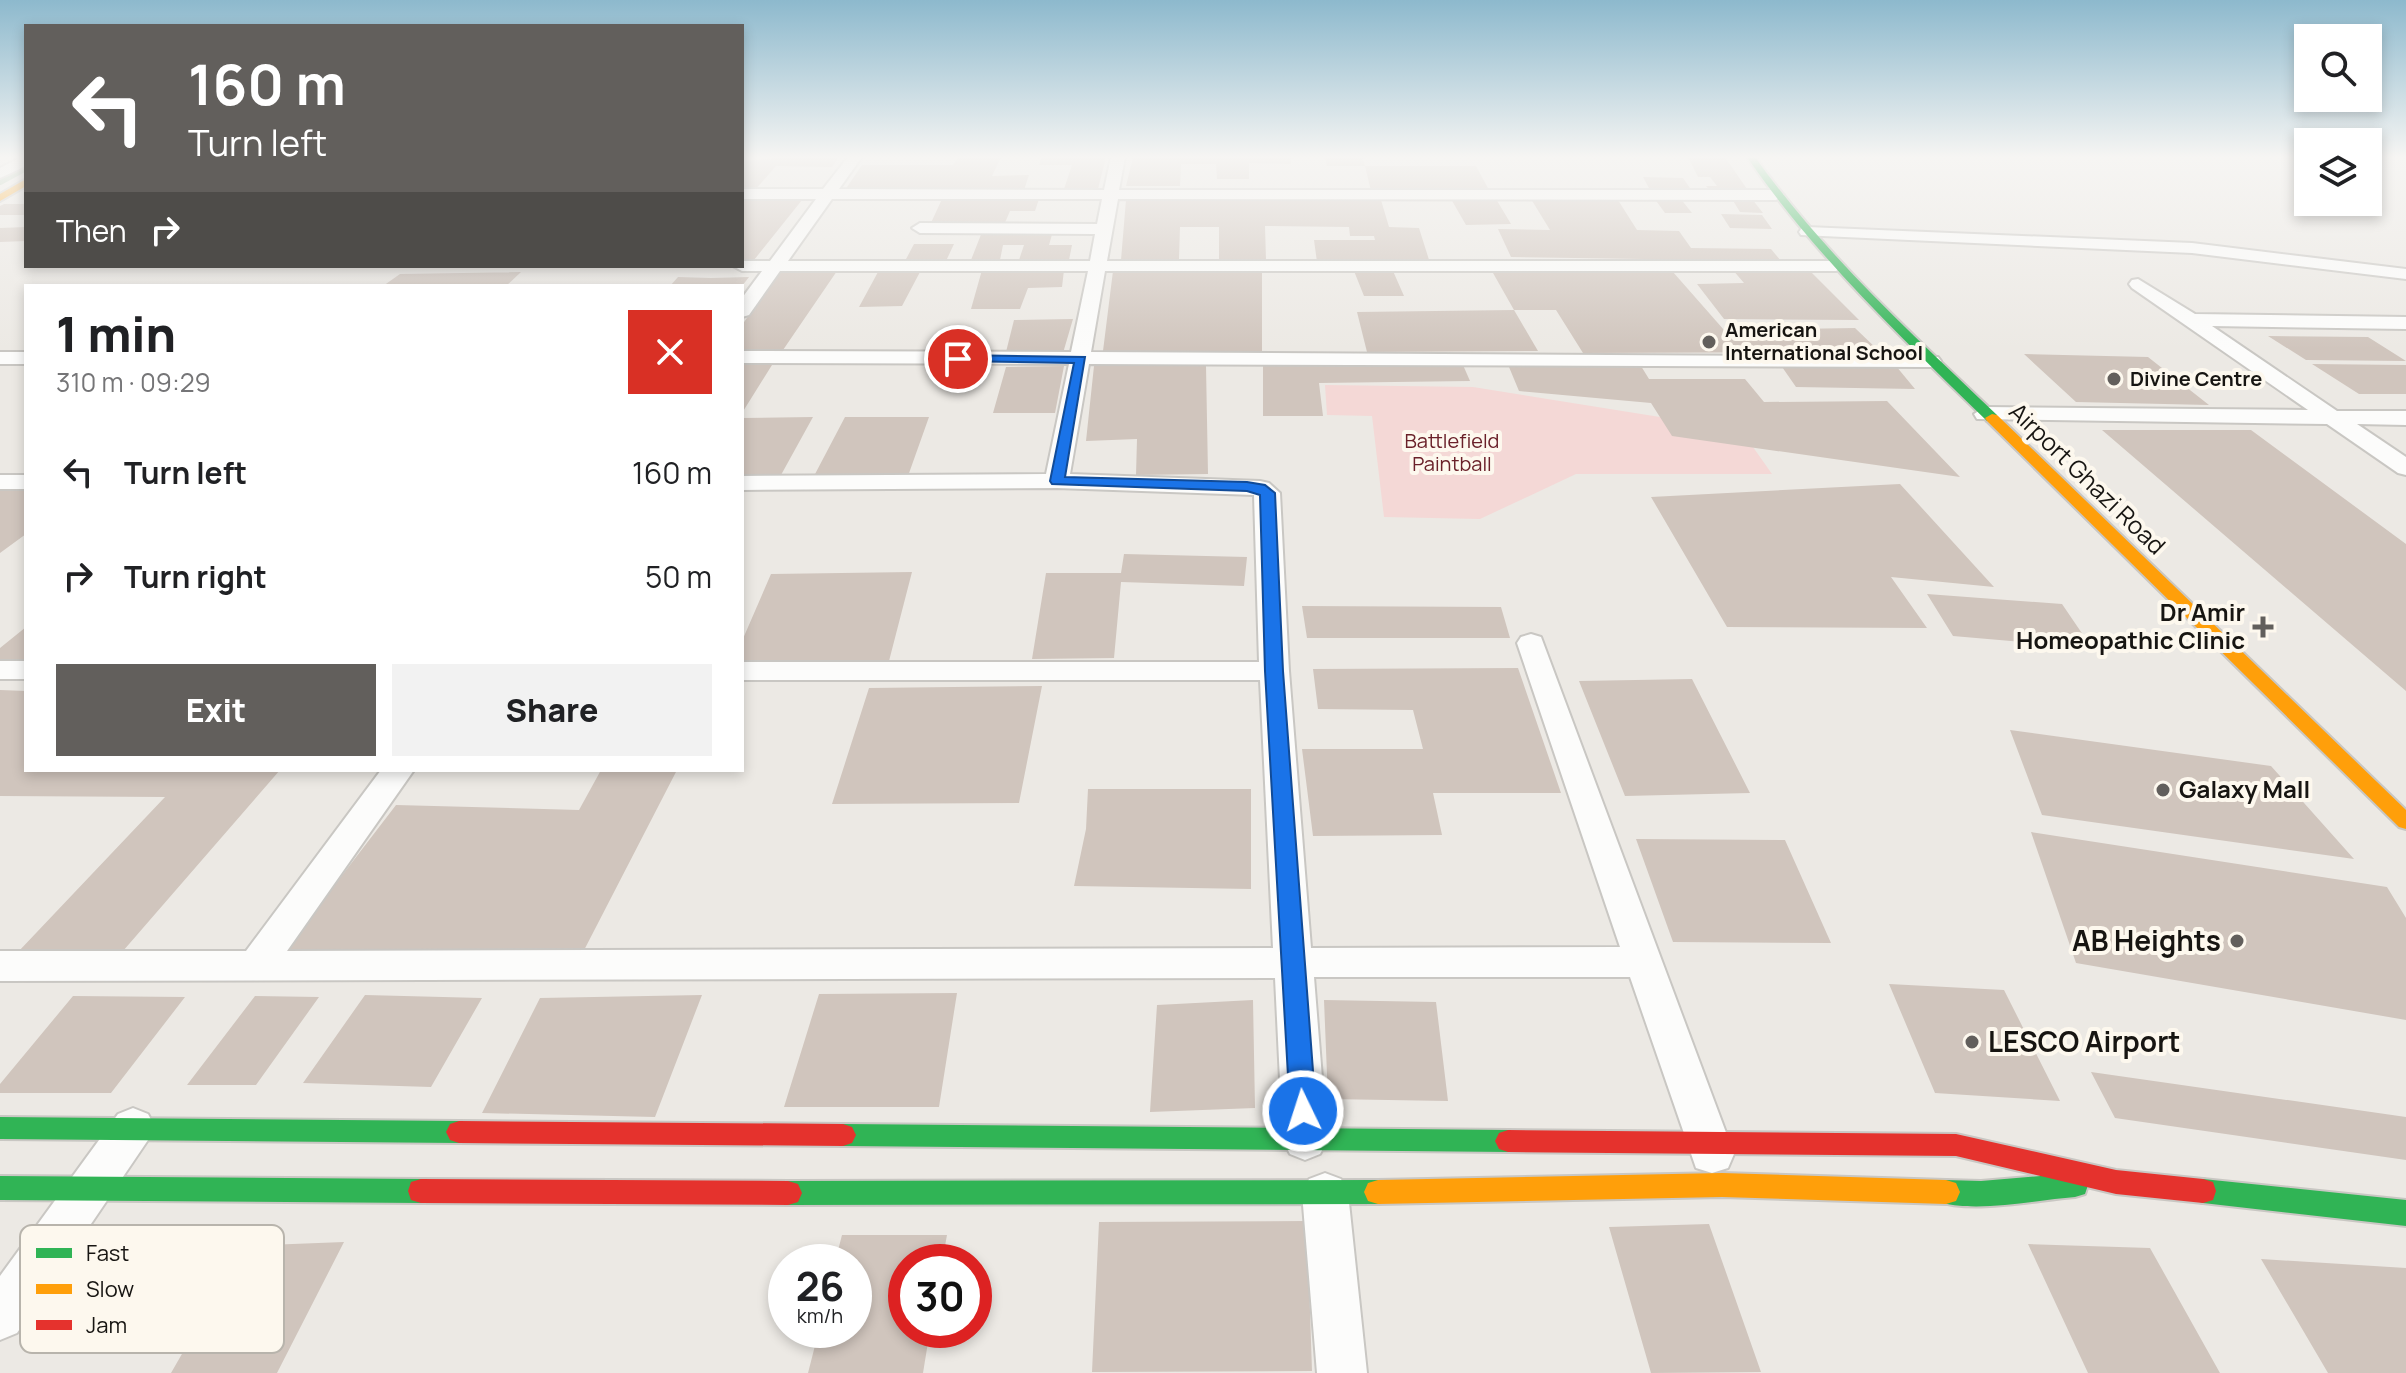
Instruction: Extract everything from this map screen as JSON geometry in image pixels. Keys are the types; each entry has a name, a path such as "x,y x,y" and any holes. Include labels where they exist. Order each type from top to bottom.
{"street":[{"path":"744,308 807,221"},
{"path":"1057,481 1106,221"},
{"name":"Airport Ghazi Road","path":"1798,221 1836,266 1985,414 2399,811"},
{"path":"920,228 1105,229"},
{"path":"1810,236 2050,244 2232,255 2406,277"},
{"path":"744,266 1836,266"},
{"path":"2138,284 2328,418 2406,468"},
{"path":"2191,320 2406,323"},
{"path":"744,357 1931,361"},
{"path":"0,358 24,358"},
{"path":"1985,414 2406,418"},
{"path":"744,483 1057,481 1247,487 1260,488 1268,493 1274,671 1305,1141"},
{"path":"0,482 24,482"},
{"path":"1531,643 1722,1185"},
{"path":"0,670 24,670"},
{"path":"744,671 1274,671"},
{"path":"257,964 397,772"},
{"path":"0,966 1644,962"},
{"path":"62,1225 133,1127"},
{"path":"0,1128 1956,1145 2116,1182 2406,1213"},
{"path":"0,1188 1016,1195 1722,1185 1981,1193 2116,1182"},
{"path":"1325,1193 1342,1373"},
{"path":"0,1316 20,1287"}],"green space":[{"name":"Battlefield Paintball","path":"1325,385 1473,387 1741,430 1772,474 1576,474 1480,519 1384,517 1372,416 1327,415"}],"building":[{"path":"744,221 785,221 754,260 744,260"},
{"path":"932,221 1006,221 1004,225 930,225"},
{"path":"1124,221 1387,221 1389,227 1419,228 1430,263 1317,262 1314,240 1375,240 1374,236 1350,236 1349,227 1265,226 1266,260 1219,260 1219,227 1180,227 1179,259 1121,260"},
{"path":"1464,221 1509,221 1511,224 1466,225"},
{"path":"1545,221 1631,221 1637,230 1679,231 1691,248 1771,249 1781,261 1511,257 1498,229 1550,230"},
{"path":"1726,221 1766,221 1772,229 1730,228"},
{"path":"24,227 24,241 0,242 0,228"},
{"path":"1053,231 1049,245 1072,245 1069,260 1019,260 1024,245 1003,245 1000,260 971,260 982,232"},
{"path":"914,244 954,244 946,261 905,261"},
{"path":"1732,269 1809,270 1859,320 1724,319 1697,284 1744,283"},
{"path":"982,270 1064,270 1062,287 1028,288 1020,309 971,309"},
{"path":"780,271 837,271 783,350 744,351 744,322"},
{"path":"1113,271 1262,271 1262,352 1103,351"},
{"path":"1354,271 1393,271 1404,296 1364,296"},
{"path":"521,272 508,284 386,284 400,274"},
{"path":"878,272 920,272 902,306 859,307"},
{"path":"1673,272 1724,330 1855,328 1880,352 1816,349 1820,352 1583,353 1556,310 1514,310 1493,273"},
{"path":"678,277 749,277 744,284 672,284"},
{"path":"1514,310 1538,351 1367,352 1357,312"},
{"path":"1073,319 1063,353 1006,352 1014,320"},
{"path":"2268,336 2368,337 2406,361 2306,360"},
{"name":"Divine Centre","path":"2024,354 2148,357 2209,405 2076,402"},
{"path":"1780,364 1896,366 1915,389 1796,387"},
{"path":"2312,364 2406,365 2406,394 2359,394"},
{"path":"744,365 772,365 744,410"},
{"path":"1463,365 1470,381 1319,383 1323,416 1263,416 1263,366"},
{"path":"1064,366 1055,413 993,413 1006,367"},
{"path":"1094,366 1206,366 1208,474 1136,475 1137,439 1086,441"},
{"path":"1641,366 1649,379 1745,379 1764,402 1887,401 1960,477 1672,436 1651,403 1519,391 1509,367"},
{"path":"813,417 781,475 744,476 744,418"},
{"path":"845,417 929,417 908,476 814,476"},
{"path":"2102,430 2251,430 2406,544 2406,691"},
{"path":"1900,484 1994,587 1891,577 1927,628 1727,627 1651,497"},
{"path":"0,491 24,491 24,535 0,553"},
{"path":"1124,554 1247,557 1244,586 1121,582 1114,658 1032,659 1046,573 1121,573"},
{"path":"912,572 889,661 744,660 744,636 771,574"},
{"path":"1927,594 2062,604 2092,648 1953,636"},
{"path":"1302,606 1501,607 1510,638 1307,638"},
{"path":"24,629 24,661 0,660 0,648"},
{"path":"1518,668 1561,793 1433,793 1442,835 1313,836 1302,749 1423,749 1413,710 1318,709 1313,669"},
{"path":"1692,679 1750,793 1625,796 1579,681"},
{"path":"1042,686 1019,803 832,804 869,688"},
{"path":"0,690 24,691 24,772 278,772 123,951 18,952 165,797 0,796"},
{"name":"Galaxy Mall","path":"2010,730 2271,766 2354,859 2042,815"},
{"path":"600,772 676,772 580,958 284,951 396,805 579,810"},
{"path":"1088,789 1251,789 1251,889 1074,886 1086,829"},
{"name":"AB Heights","path":"2031,832 2387,887 2406,918 2406,1020 2076,963"},
{"path":"1636,839 1785,840 1831,943 1673,942"},
{"name":"LESCO Airport","path":"1889,984 2004,990 2060,1101 1935,1093"},
{"path":"957,993 939,1107 784,1107 819,994"},
{"path":"365,995 482,998 431,1087 303,1083"},
{"path":"702,995 655,1117 482,1113 540,998"},
{"path":"73,996 185,997 111,1093 0,1093 0,1084"},
{"path":"255,996 319,997 256,1085 187,1085"},
{"path":"1253,1000 1255,1108 1150,1112 1157,1005"},
{"path":"1324,1000 1436,1002 1448,1101 1328,1099"},
{"path":"2091,1072 2406,1117 2406,1160 2115,1118"},
{"path":"1307,1221 1312,1371 1092,1372 1099,1222"},
{"path":"1709,1224 1761,1372 1651,1373 1609,1227"},
{"path":"842,1235 947,1235 945,1244 888,1244 888,1348 927,1348 923,1373 808,1373 814,1348 872,1348 872,1244 840,1244"},
{"path":"344,1242 277,1373 171,1373 182,1353 284,1353 284,1244"},
{"path":"2028,1244 2150,1248 2220,1373 2088,1373"},
{"path":"2261,1259 2406,1268 2406,1373 2328,1373"}],"traffic: fast":[{"path":"1798,221 1864,294 1992,418"},
{"path":"0,1128 459,1132"},
{"path":"843,1135 1508,1141"},
{"path":"1946,1192 1981,1193 2075,1185"},
{"path":"0,1188 421,1191"},
{"path":"2203,1191 2406,1213"},
{"path":"788,1193 1378,1192"}],"traffic: slow":[{"path":"1992,418 2406,822"},
{"path":"1378,1192 1722,1185 1946,1192"}],"traffic: jam":[{"path":"459,1132 843,1135"},
{"path":"1508,1141 1956,1145 2116,1182 2203,1191"},
{"path":"421,1191 788,1193"}],"place":[{"name":"American International School","path":"1709,342"},
{"name":"Divine Centre","path":"2114,379"},
{"name":"Dr Amir Homeopathic Clinic","path":"2263,627"},
{"name":"Galaxy Mall","path":"2163,790"},
{"name":"AB Heights","path":"2237,941"},
{"name":"LESCO Airport","path":"1972,1042"}],"route":[{"path":"958,359 1081,359 1057,481 1247,487 1260,488 1268,493 1274,671 1303,1111"}]}
